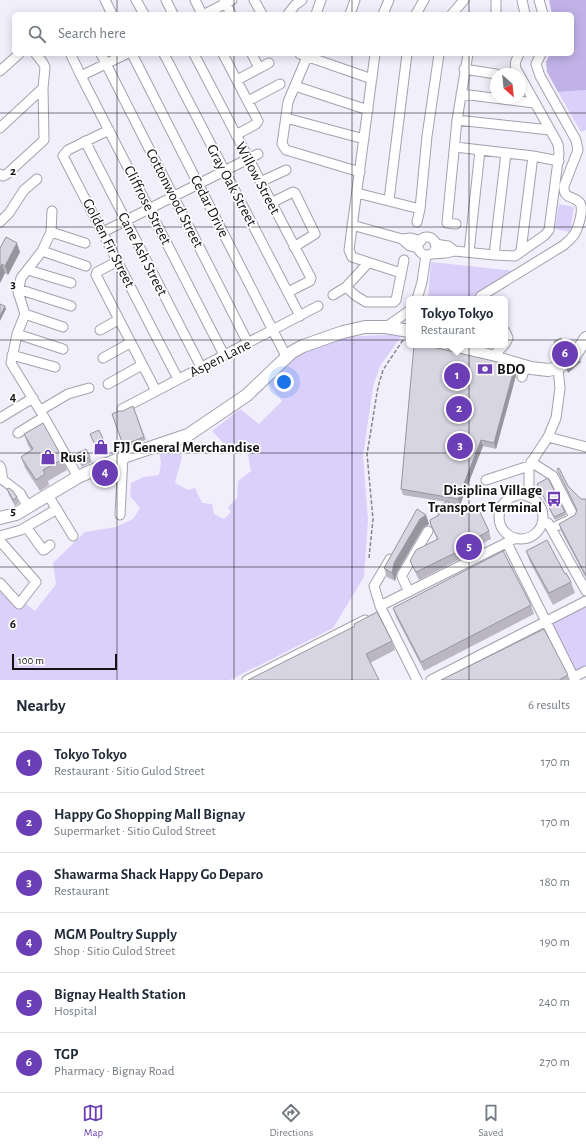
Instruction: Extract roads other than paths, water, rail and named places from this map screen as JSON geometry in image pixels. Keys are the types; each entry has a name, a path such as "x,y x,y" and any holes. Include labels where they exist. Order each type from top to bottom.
{"main road":[{"path":"0,518 16,514 78,477 123,457 188,435 248,395 292,352 303,346 343,332 365,327 386,327 406,330"},
{"path":"463,348 492,357 524,372 558,368 575,355 586,341"}],"street":[{"path":"105,0 111,12"},
{"path":"136,0 143,12"},
{"path":"166,0 172,12"},
{"path":"195,0 202,12"},
{"path":"254,0 261,12"},
{"path":"290,12 295,5 302,0"},
{"path":"317,12 321,0"},
{"path":"351,12 355,0"},
{"path":"384,12 389,0"},
{"path":"417,12 424,0"},
{"path":"454,12 464,0"},
{"path":"522,0 525,12"},
{"path":"539,0 542,12"},
{"path":"207,12 227,1 230,12"},
{"path":"496,2 496,12"},
{"path":"0,71 17,56"},
{"path":"0,174 4,176 7,174 44,140 43,88 45,67 38,56"},
{"name":"Cliffrose Street","path":"71,56 224,355"},
{"name":"Cottonwood Street","path":"102,56 248,343"},
{"path":"81,76 122,56"},
{"name":"Cedar Drive","path":"133,56 287,358"},
{"name":"Gray Oak Street","path":"165,56 300,316"},
{"name":"Willow Street","path":"195,56 311,280 288,292"},
{"path":"224,56 258,121 256,124 236,136"},
{"path":"253,56 259,68"},
{"path":"360,172 286,150 282,144 288,102 295,86 304,56 372,79"},
{"path":"375,56 349,250 352,257 401,273"},
{"path":"389,200 407,56"},
{"path":"417,222 420,208 437,56"},
{"path":"447,223 464,69 467,56"},
{"path":"516,68 515,63 518,56"},
{"path":"481,296 564,245 574,236 579,224 582,209 580,204 576,200 566,195 564,191 564,186 578,150 576,140 540,76 536,64 540,56"},
{"path":"236,80 270,63"},
{"path":"464,69 490,73"},
{"path":"248,101 280,84"},
{"path":"295,86 368,110"},
{"path":"0,128 43,88"},
{"path":"419,244 425,238 430,238 435,244 448,246 455,250 515,256 545,235 549,230 559,161 558,144 526,88"},
{"path":"461,94 534,103"},
{"path":"286,118 364,139"},
{"path":"458,120 550,130"},
{"name":"Golden Fir Street","path":"110,130 68,150 63,156 178,379"},
{"name":"Cane Ash Street","path":"85,141 201,367"},
{"path":"456,147 533,156 559,161"},
{"path":"469,252 480,150"},
{"path":"494,255 506,153"},
{"path":"103,232 258,154"},
{"path":"521,251 533,156"},
{"path":"260,182 286,170"},
{"path":"0,222 7,216 24,190 37,180"},
{"path":"271,203 293,192 295,193 315,234 294,247"},
{"path":"357,193 420,208"},
{"path":"52,212 51,232 42,251 21,278 18,289 24,314 16,334 11,363 43,414 78,477"},
{"path":"352,225 402,239 411,238 419,244 420,252 429,254 446,253 455,250"},
{"path":"51,232 85,243"},
{"path":"419,296 429,254 435,249 435,244"},
{"path":"42,251 86,266"},
{"path":"346,286 356,296 366,302 391,303 396,300 404,260"},
{"path":"118,261 97,272 96,275 156,391"},
{"path":"333,295 346,286 368,263"},
{"path":"28,270 71,283"},
{"path":"18,289 72,306"},
{"name":"Aspen Lane","path":"122,409 318,306"},
{"path":"386,327 406,313"},
{"path":"24,314 63,327"},
{"path":"100,330 118,320"},
{"path":"16,334 63,348"},
{"path":"103,358 130,343"},
{"path":"492,357 501,348"},
{"path":"12,355 55,367"},
{"path":"108,384 142,365"},
{"path":"529,497 530,464 548,437 556,418 560,379 558,368"},
{"path":"18,433 68,394 89,388"},
{"path":"0,418 33,398"},
{"path":"548,437 586,446"},
{"path":"120,515 123,457"},
{"path":"486,480 530,464 553,476 574,517 552,528"},
{"path":"0,466 3,480 20,493 28,507"},
{"path":"247,680 381,609 409,592 516,538 525,538 538,531 542,525 543,518 542,510 539,504 529,497 519,495 506,502 502,507 500,520 502,527 506,532 516,538"},
{"path":"51,500 73,536"},
{"path":"0,536 27,528 56,510"},
{"path":"543,518 552,528 586,591"},
{"path":"27,528 43,550 50,545"},
{"path":"409,592 402,574 428,531"},
{"path":"0,541 36,584 19,604 0,583"},
{"path":"507,543 575,679 586,671"},
{"path":"396,548 374,586 381,609 417,680"},
{"path":"431,680 586,601"}],"place":[{"name":"TGP","path":"565,354"},
{"name":"BDO","path":"485,369"},
{"name":"Tokyo Tokyo","path":"457,376"},
{"name":"Happy Go Shopping Mall Bignay","path":"459,409"},
{"name":"Shawarma Shack Happy Go Deparo","path":"460,446"},
{"name":"FJJ General Merchandise","path":"101,447"},
{"name":"Rusi","path":"48,457"},
{"name":"MGM Poultry Supply","path":"105,473"},
{"name":"Disiplina Village Transport Terminal","path":"554,499"},
{"name":"Bignay Health Station","path":"469,547"}]}
